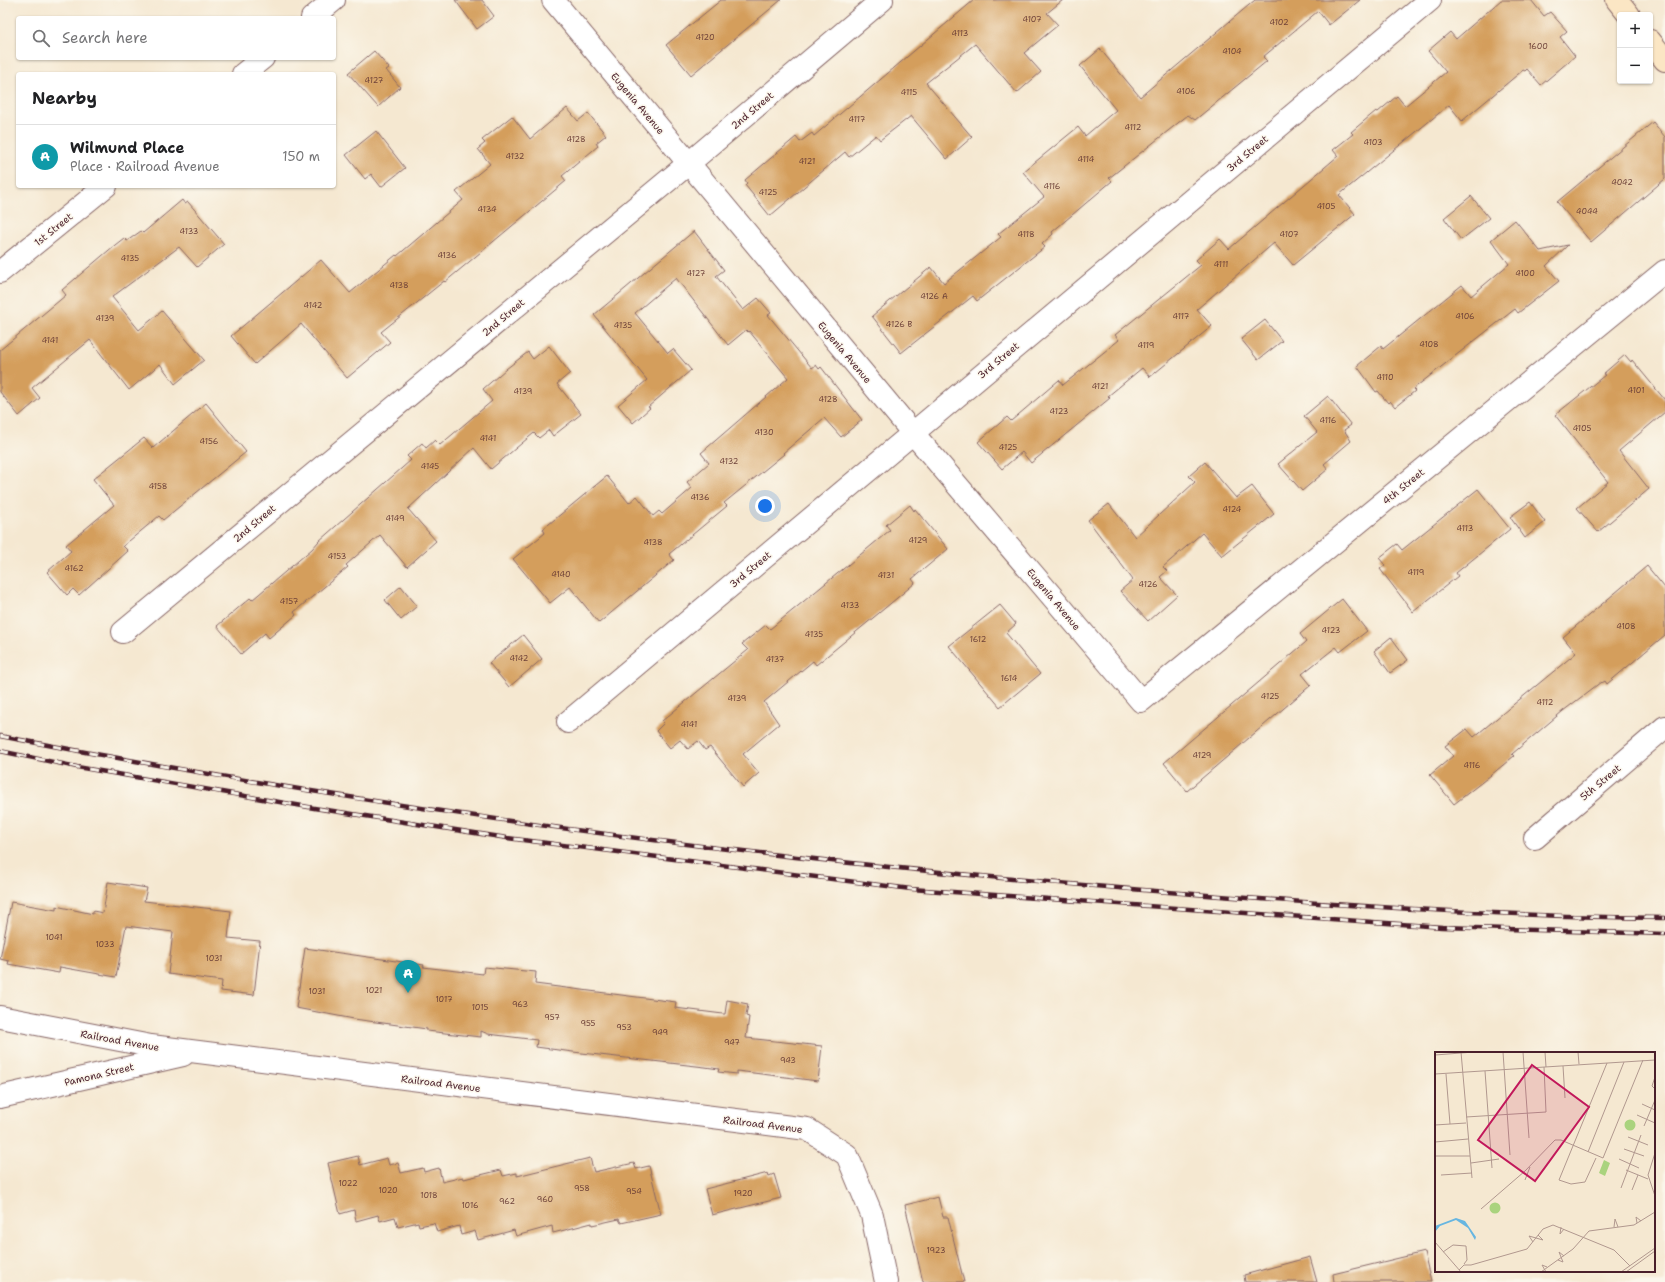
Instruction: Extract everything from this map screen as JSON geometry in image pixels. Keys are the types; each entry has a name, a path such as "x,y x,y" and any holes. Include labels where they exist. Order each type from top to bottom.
{"main road":[{"path":"1617,0 1627,12"},
{"path":"1653,45 1665,60"}],"street":[{"path":"314,16 334,0"},
{"name":"Eugenia Avenue","path":"553,0 912,432 1141,701"},
{"name":"2nd Street","path":"123,632 688,164 882,0"},
{"name":"3rd Street","path":"568,722 912,432 1430,0"},
{"path":"246,72 260,60"},
{"name":"1st Street","path":"0,272 104,188"},
{"name":"4th Street","path":"1141,701 1665,271"},
{"name":"5th Street","path":"1535,838 1665,727"},
{"name":"Railroad Avenue","path":"0,1016 151,1046 807,1129 847,1155 872,1215 886,1282"},
{"name":"Pamona Street","path":"0,1097 198,1052"}],"building":[{"path":"455,0 482,0 494,16 477,29"},
{"path":"721,0 781,0 691,75 666,45"},
{"path":"974,0 1063,0 1047,13 1058,25 1024,53 1041,72 1017,93 975,44 926,83 972,137 947,159 911,116 880,140 876,135 849,157 845,152 770,216 745,185 747,183 745,180 796,137 800,142 812,133 814,136"},
{"path":"1255,0 1360,0 1329,25 1318,11 1263,57 1267,61 1195,120 1188,115 1109,178 1112,181 1052,232 1053,234 1042,244 1045,247 977,301 973,296 901,353 872,316 931,267 944,283 1001,237 998,234 1044,197 1023,172 1078,127 1085,136 1116,110 1080,66 1100,49 1140,97"},
{"path":"1501,0 1531,0 1544,16 1550,12 1567,31 1560,37 1575,56 1541,85 1527,69 1525,71 1523,70 1462,121 1449,105 1339,195 1355,214 1293,265 1274,243 1197,309 1212,326 1150,377 1142,368 1108,396 1110,398 1031,463 1022,452 1002,469 978,442 1007,417 1011,421 1059,380 1063,385 1119,340 1115,335 1201,265 1196,260 1220,239 1229,249 1338,156 1333,150 1353,134 1351,132 1376,111 1378,112 1397,96 1405,106 1446,72 1428,51 1450,32 1456,39"},
{"path":"374,51 389,68 386,70 400,87 378,107 348,73"},
{"path":"567,108 578,121 588,113 606,135 596,143 598,146 562,176 566,181 445,282 444,281 381,332 390,342 347,378 301,324 255,364 231,336 321,260 350,293 396,255 397,256 463,200 456,192 490,164 478,149 485,143 482,140 512,116 530,139"},
{"path":"1653,122 1665,137 1665,179 1591,242 1557,202"},
{"path":"376,131 405,168 381,187 371,174 365,179 346,155"},
{"path":"1471,196 1489,218 1461,240 1444,218"},
{"path":"182,200 185,204 188,202 224,244 197,267 179,247 112,297 139,330 162,311 204,360 175,384 160,364 129,390 90,340 32,388 40,398 19,416 0,392 0,350 66,295 62,290 115,245 124,238 127,241 141,231 143,233"},
{"path":"1515,220 1540,251 1568,245 1546,266 1559,281 1518,313 1515,309 1413,389 1415,391 1395,407 1390,401 1388,403 1378,391 1376,392 1357,366 1381,346 1383,349 1462,285 1471,296 1509,264 1491,240"},
{"path":"694,231 724,270 716,276 743,310 758,298 771,313 768,315 812,368 816,365 819,369 821,367 862,420 841,437 824,418 783,453 784,454 724,503 727,506 669,554 674,560 599,623 570,587 550,603 513,559 545,533 543,529 607,476 629,503 637,496 653,516 659,511 662,514 692,488 687,482 709,463 701,453 788,378 749,331 748,332 746,330 728,345 676,278 635,313 668,353 673,349 691,370 648,407 650,408 633,423 618,405 647,380 594,315"},
{"path":"1265,320 1282,341 1258,360 1241,339"},
{"path":"549,346 570,373 557,384 581,414 553,436 549,430 539,438 534,433 491,469 474,448 408,509 436,541 407,567 380,535 346,565 348,567 294,612 296,615 269,638 265,633 241,654 217,626 250,598 252,600 312,549 319,541 411,460 407,456 422,443 426,448 435,440 440,445 492,401 483,389 506,369 528,352 533,359"},
{"path":"1625,355 1631,362 1632,360 1665,400 1665,412 1619,451 1649,489 1598,532 1577,508 1608,482 1555,415 1605,375 1603,374"},
{"path":"1328,396 1351,425 1344,430 1351,441 1324,464 1328,469 1302,491 1278,464 1317,432 1304,416"},
{"path":"206,403 246,452 163,520 159,516 123,546 128,551 79,595 73,589 67,595 47,572 71,551 66,545 114,505 93,479 144,438 153,448"},
{"path":"1205,462 1236,498 1252,486 1274,514 1222,556 1202,533 1163,567 1167,571 1160,577 1177,595 1148,621 1120,591 1133,580 1088,520 1109,504 1135,537 1195,482 1189,476"},
{"path":"1478,489 1510,529 1456,573 1458,576 1413,612 1380,569 1385,565 1379,558 1397,544 1402,550"},
{"path":"1530,502 1545,522 1525,538 1510,517"},
{"path":"910,505 948,549 912,579 915,583 879,613 816,665 813,661 764,702 779,724 743,754 759,773 743,787 710,747 705,750 698,741 688,749 680,740 670,748 656,731 664,723 662,721 748,650 742,644 766,625 770,629 890,530 886,525"},
{"path":"1647,566 1665,588 1665,635 1607,684 1605,681 1602,683 1601,682 1563,711 1512,754 1514,756 1454,804 1430,775 1453,756 1445,746 1467,729 1474,737 1576,653 1563,637"},
{"path":"401,586 417,606 401,620 385,600"},
{"path":"1342,599 1367,631 1340,652 1336,647 1302,674 1311,685 1187,791 1164,763 1306,642 1300,634"},
{"path":"1000,605 1016,624 1006,633 1040,674 1000,707 949,646"},
{"path":"523,635 542,659 509,687 489,663"},
{"path":"1391,637 1408,660 1390,673 1374,651"},
{"path":"108,882 147,888 144,901 231,911 228,938 260,941 254,995 221,991 222,981 168,974 173,932 126,926 116,977 60,967 59,973 8,964 9,961 0,959 11,902 56,910 56,906 93,914 93,911 103,913"},
{"path":"305,948 424,965 423,967 483,974 484,967 536,972 535,984 676,1002 675,1008 725,1014 727,1000 748,1004 746,1016 749,1017 746,1038 822,1046 818,1081 737,1071 737,1074 718,1072 719,1069 705,1067 536,1047 537,1040 488,1034 481,1031 481,1037 427,1031 427,1029 354,1019 296,1008"},
{"path":"358,1156 360,1165 387,1158 389,1165 398,1163 401,1173 423,1168 424,1172 439,1168 442,1182 463,1177 464,1179 501,1170 503,1176 517,1173 517,1176 590,1158 594,1172 634,1163 636,1169 649,1166 661,1214 621,1223 619,1219 592,1225 592,1223 553,1233 552,1226 516,1236 514,1230 478,1240 475,1231 461,1235 459,1226 437,1232 434,1223 419,1226 418,1222 398,1227 395,1217 380,1221 378,1215 356,1221 354,1210 340,1214 328,1163"},
{"path":"768,1173 769,1176 774,1174 781,1198 712,1215 705,1189"},
{"path":"938,1197 943,1217 948,1217 964,1282 923,1282 905,1205"},
{"path":"1424,1252 1431,1282 1334,1282 1333,1274"},
{"path":"1310,1257 1317,1282 1245,1282 1244,1275"}],"railway":[{"path":"0,736 284,787 427,809 569,829 856,864 999,878 1274,900 1534,915 1665,918"},
{"path":"0,751 77,767 314,808 507,838 911,889 1442,927 1665,934"}],"place":[{"name":"Wilmund Place","path":"408,993"}]}
